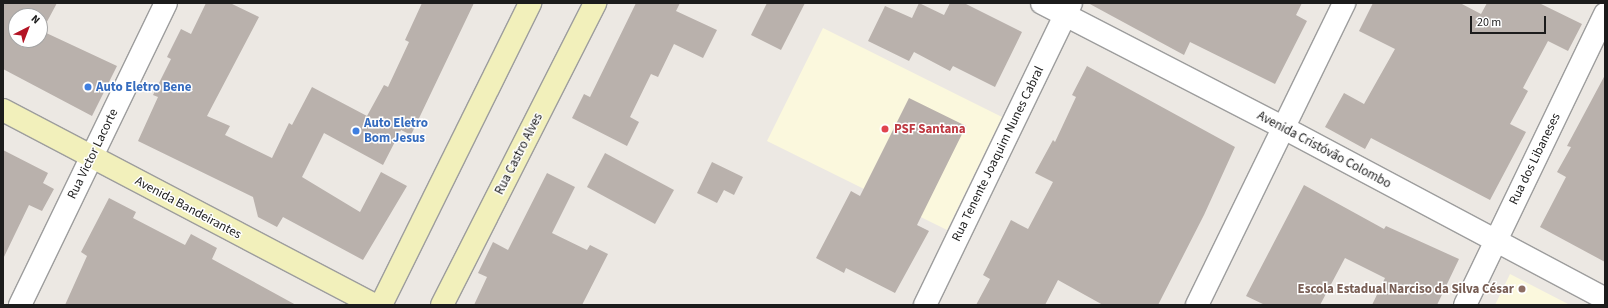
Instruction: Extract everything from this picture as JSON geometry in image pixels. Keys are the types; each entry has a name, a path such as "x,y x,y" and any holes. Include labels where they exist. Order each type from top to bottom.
{"main road":[{"path":"381,305 530,3"},
{"name":"Rua Castro Alves","path":"442,305 595,3"},
{"name":"Avenida Bandeirantes","path":"3,110 374,305"}],"street":[{"name":"Rua Victor Lacorte","path":"20,305 166,3"},
{"name":"Avenida Cristóvão Colombo","path":"1042,3 1068,9 1284,128 1605,300"},
{"path":"1197,305 1344,3"},
{"name":"Rua Tenente Joaquim Nunes Cabral","path":"925,305 1068,9"},
{"name":"Rua dos Libaneses","path":"1465,305 1605,14"}],"shaded area":[{"name":"PSF Santana","path":"823,28 1002,117 947,230 767,141"},
{"name":"Escola Estadual Narciso da Silva César","path":"1510,274 1570,305 1495,305"}],"building":[{"path":"3,3 57,3 48,20 48,8 8,8 8,48 48,48 48,34 117,66 92,116 3,69"},
{"path":"206,3 230,3 259,17 207,116 230,126 225,135 272,158 289,123 292,125 312,87 367,116 384,85 388,87 409,42 405,40 422,3 474,3 411,135 401,130 383,165 324,133 302,177 360,212 381,172 407,186 363,260 283,217 277,227 258,217 253,197 138,141 158,97 153,95 171,59 167,57 181,29 191,34"},
{"path":"636,3 680,3 676,11 717,30 703,58 674,44 658,77 651,74 630,117 639,122 627,146 572,118 584,94 590,97"},
{"path":"767,3 805,3 781,50 751,35"},
{"path":"919,3 944,15 950,3 964,3 1022,32 995,87 953,66 950,71 914,52 909,61 868,41 885,6 912,18"},
{"path":"1088,3 1302,3 1296,15 1307,21 1275,84 1190,42 1184,55"},
{"path":"1373,3 1460,3 1481,14 1487,3 1539,3 1582,24 1568,51 1548,41 1523,88 1528,91 1510,124 1526,132 1490,200 1371,138 1365,149 1325,127 1344,93 1364,104 1395,49 1359,31"},
{"path":"1087,66 1235,147 1204,215 1158,305 1103,305 1058,280 1045,305 976,305 990,279 983,275 1011,220 1028,229 1053,182 1035,173 1053,140 1055,142 1076,97 1072,95"},
{"path":"1605,75 1605,262 1540,227 1566,177 1557,172 1571,147 1567,146"},
{"path":"909,98 966,126 917,225 929,231 895,293 846,268 844,273 816,258 851,191 860,196"},
{"path":"3,150 48,173 43,183 54,189 42,211 29,205 3,259"},
{"path":"605,153 674,190 655,224 587,187"},
{"path":"712,162 743,177 734,195 724,190 717,203 697,193"},
{"path":"547,173 575,187 552,233 587,250 590,245 608,254 582,305 474,305 487,277 478,273 493,242 508,250"},
{"path":"1304,185 1384,229 1386,226 1459,259 1437,305 1372,305 1385,278 1345,258 1320,305 1265,305 1246,296"},
{"path":"109,198 136,212 133,218 185,245 191,234 217,248 212,259 296,305 65,305 87,256 81,252"}],"place":[{"name":"Auto Eletro Bene","path":"88,87"},
{"name":"PSF Santana","path":"885,129"},
{"name":"Auto Eletro Bom Jesus","path":"356,131"},
{"name":"Escola Estadual Narciso da Silva César","path":"1522,289"}]}
